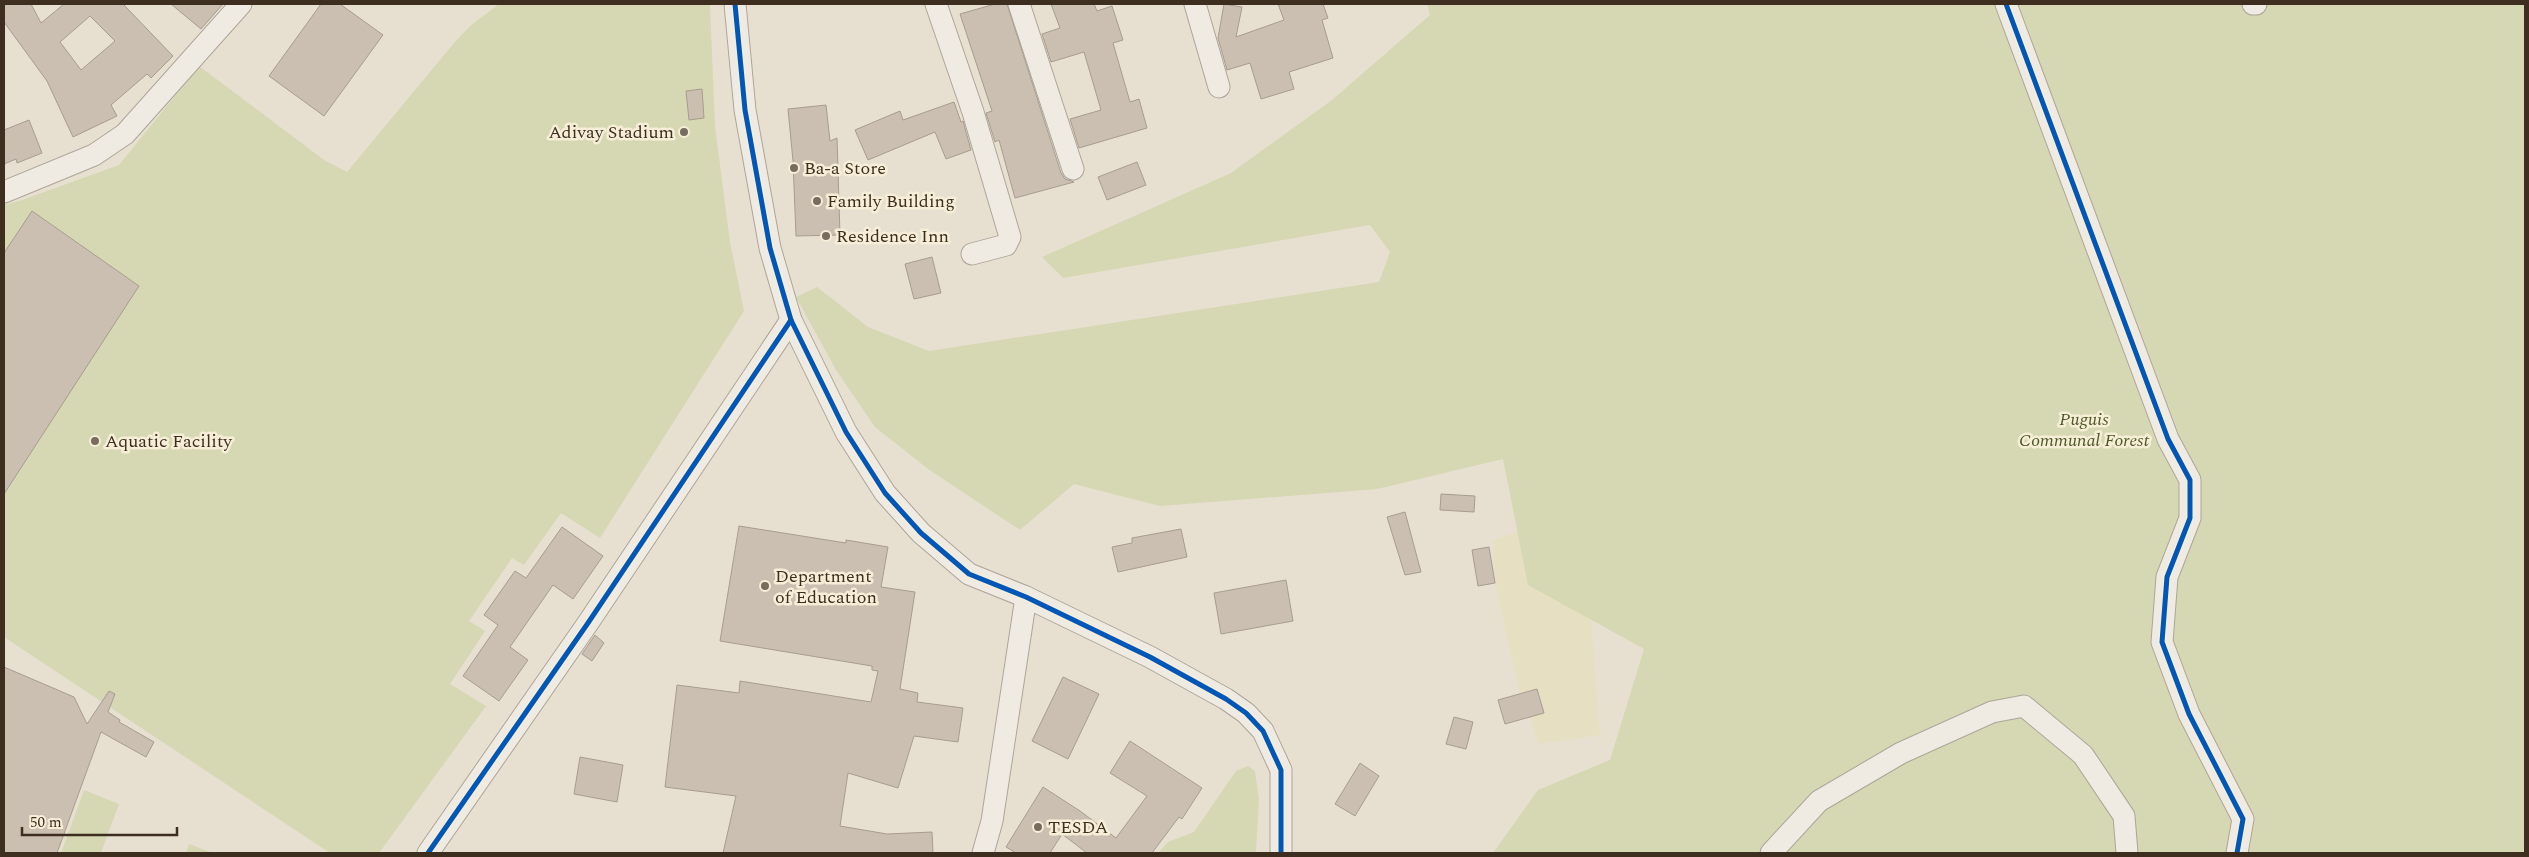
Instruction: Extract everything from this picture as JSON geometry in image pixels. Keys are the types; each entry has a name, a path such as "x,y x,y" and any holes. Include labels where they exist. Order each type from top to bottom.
{"street":[{"path":"4,192 94,156 125,134 241,4"},
{"path":"735,4 745,110 770,248 791,320 846,432 884,493 921,533 970,574 1026,598 1150,657 1226,699 1246,713 1263,731 1281,770 1281,853"},
{"path":"936,4 973,112 1010,237 1006,245 972,254"},
{"path":"1019,4 1073,169"},
{"path":"1195,4 1219,86"},
{"path":"2006,4 2168,439 2190,480 2190,518 2167,577 2162,642 2189,714 2242,819 2237,853"},
{"path":"428,853 588,623 791,320"},
{"path":"983,853 992,821 1026,598"},
{"path":"1771,853 1819,801 1901,752 1992,712 2024,706 2083,755 2124,816 2127,853"}],"shaded area":[{"path":"1575,512 1587,559 1600,735 1539,744 1518,686 1495,583 1493,540"}],"green space":[{"path":"499,4 710,4 715,126 730,242 744,311 600,538 561,513 524,565 512,558 469,621 485,631 450,684 486,706 379,853 330,853 4,637 4,205 119,165 199,66 324,160 347,172 454,43 470,26"},
{"name":"Puguis Communal Forest","path":"1427,4 2525,4 2525,853 1493,853 1538,790 1610,760 1644,649 1528,585 1503,459 1377,489 1160,506 1074,484 1020,530 928,469 875,427 836,370 796,297 817,287 868,327 929,351 1379,282 1390,252 1370,225 1063,278 1042,257 1231,173 1332,100 1430,15"},
{"path":"1248,766 1255,771 1259,800 1256,853 1158,853 1168,842 1194,832 1236,771"},
{"path":"84,790 119,804 101,853 61,853"},
{"path":"189,844 213,853 186,853"}],"building":[{"path":"4,4 31,4 41,23 64,4 123,4 173,56 151,78 147,74 111,105 117,116 73,137 47,81 4,22","holes":["90,16 115,41 81,70 60,42"]},
{"path":"171,4 223,4 201,29"},
{"path":"321,4 340,4 383,35 324,116 269,76"},
{"path":"995,4 1007,4 1061,173 1065,179 1074,182 1015,198 999,140 995,142 986,113 992,111 960,14"},
{"path":"1051,4 1094,4 1097,11 1112,6 1123,40 1113,43 1130,102 1139,99 1147,128 1079,148 1070,119 1101,110 1084,52 1051,62 1042,34 1060,28"},
{"path":"1224,4 1242,7 1236,37 1284,20 1278,4 1323,4 1328,18 1322,20 1333,58 1289,72 1294,89 1261,99 1250,63 1227,70 1218,38"},
{"path":"702,89 704,118 689,120 686,91"},
{"path":"954,102 961,122 963,121 971,150 946,159 935,132 868,160 855,130 900,111 903,120"},
{"name":"Family Building","path":"826,105 830,141 837,138 840,235 796,236 793,161 788,109"},
{"path":"29,120 42,153 17,163 16,159 4,164 4,130"},
{"path":"1137,162 1146,185 1107,200 1098,177"},
{"path":"32,211 139,286 4,494 4,253"},
{"path":"932,257 941,293 914,299 905,264"},
{"path":"1441,494 1475,496 1474,512 1440,510"},
{"path":"1405,512 1421,572 1405,575 1387,517"},
{"path":"739,526 846,543 846,540 888,547 881,587 915,592 900,689 918,693 917,702 963,708 958,742 914,736 898,788 848,773 840,826 887,834 932,832 933,853 723,853 736,796 665,787 677,685 739,693 740,681 871,702 878,671 872,670 872,666 720,641"},
{"path":"562,527 603,556 573,599 553,585 510,647 528,660 499,701 463,676 498,625 484,615 515,571 526,578"},
{"path":"1181,529 1187,557 1118,572 1112,547 1132,543 1132,538"},
{"path":"1489,547 1495,583 1478,586 1472,550"},
{"path":"1286,580 1293,621 1221,634 1214,593"},
{"path":"595,635 604,643 592,661 582,654"},
{"path":"4,667 74,697 87,724 109,691 115,694 108,712 120,720 119,722 154,742 146,757 101,732 57,853 4,853"},
{"path":"1063,677 1099,694 1068,759 1032,741"},
{"path":"1537,689 1544,713 1505,724 1498,700"},
{"path":"1454,717 1473,722 1466,749 1446,744"},
{"path":"1130,741 1202,788 1182,819 1179,817 1152,853 1087,853 1062,834 1050,853 1016,853 1006,847 1043,787 1080,811 1116,838 1147,796 1110,773"},
{"path":"580,757 623,765 617,802 574,794"},
{"path":"1360,763 1379,776 1355,816 1335,804"}],"cycle path":[{"path":"735,4 745,110 770,248 791,320 846,432 885,493 921,533 969,574 1026,597 1150,657 1226,699 1246,713 1263,731 1281,770 1281,853"},
{"path":"2006,4 2168,439 2190,480 2190,518 2167,577 2162,642 2189,714 2243,819 2237,853"},
{"path":"428,853 588,623 791,320"}],"place":[{"name":"Adivay Stadium","path":"684,132"},
{"name":"Ba-a Store","path":"794,168"},
{"name":"Family Building","path":"817,201"},
{"name":"Residence Inn","path":"826,236"},
{"name":"Aquatic Facility","path":"95,441"},
{"name":"Department of Education","path":"765,586"},
{"name":"TESDA","path":"1038,827"}]}
